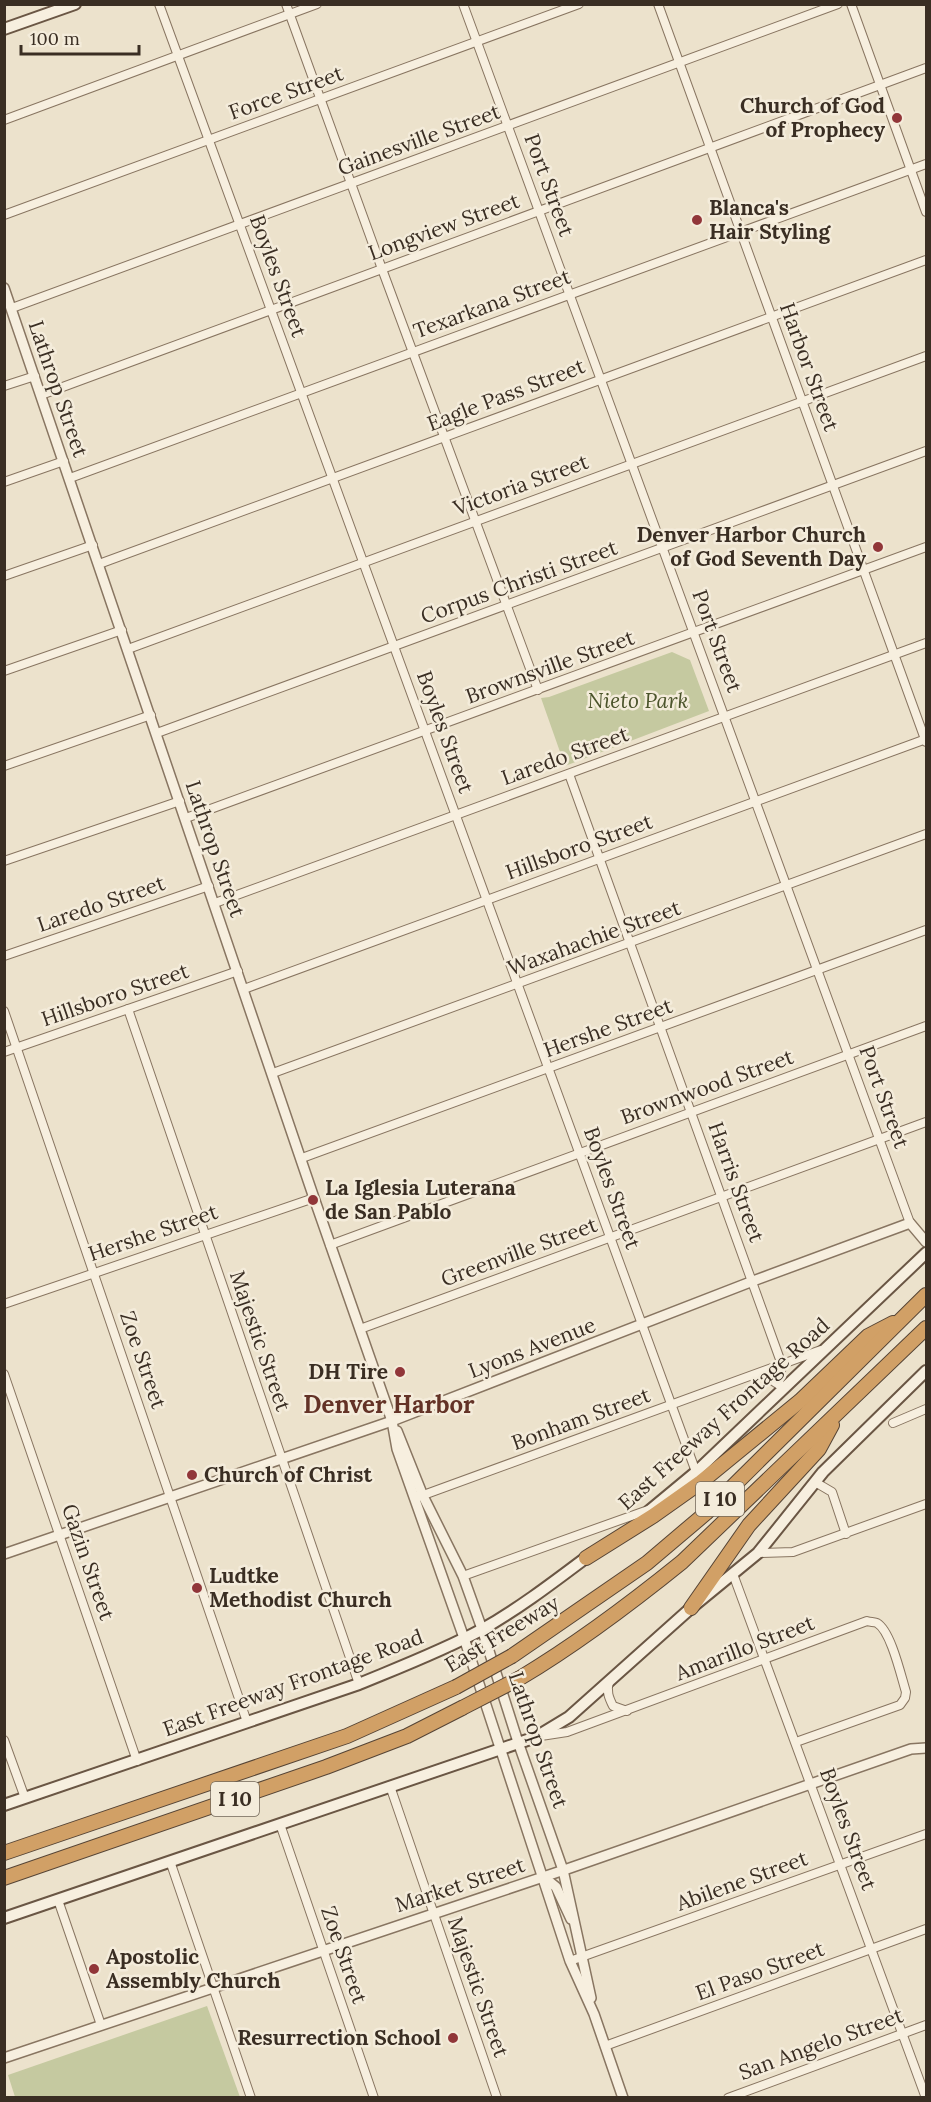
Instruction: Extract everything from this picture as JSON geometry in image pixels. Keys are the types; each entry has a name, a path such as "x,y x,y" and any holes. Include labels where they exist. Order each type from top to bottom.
{"highway":[{"name":"East Freeway","path":"4,1853 347,1736 456,1687 512,1656 647,1563 706,1513 927,1295"},
{"path":"586,1558 700,1482 800,1401 868,1336 905,1316"},
{"name":"East Freeway","path":"4,1878 326,1767 407,1736 520,1678 583,1638 682,1562 927,1328"},
{"path":"691,1608 749,1525 819,1449 838,1414"}],"main road":[{"path":"4,29 75,4"},
{"name":"East Freeway Frontage Road","path":"4,1805 359,1684 482,1629 530,1600 653,1509 696,1472 781,1386 830,1346 927,1253"},
{"path":"4,1918 536,1737 569,1717 691,1608 758,1553 815,1482 927,1371"}],"street":[{"name":"Boyles Street","path":"159,4 696,1472"},
{"path":"286,4 381,269 538,690"},
{"path":"4,120 317,4"},
{"name":"Port Street","path":"463,4 910,1223"},
{"name":"Force Street","path":"4,215 579,4"},
{"name":"Harbor Street","path":"658,4 926,740"},
{"name":"Gainesville Street","path":"12,308 838,4"},
{"path":"851,4 927,212"},
{"name":"Longview Street","path":"41,395 927,68"},
{"name":"Texarkana Street","path":"70,478 927,164"},
{"name":"Eagle Pass Street","path":"99,564 927,260"},
{"name":"Lathrop Street","path":"5,290 330,1245 392,1421 404,1445 418,1497 570,1961 594,2014 623,2097"},
{"name":"Victoria Street","path":"128,649 927,356"},
{"path":"4,386 34,376"},
{"name":"Corpus Christi Street","path":"157,733 927,451"},
{"path":"4,482 64,461"},
{"path":"4,576 93,545"},
{"name":"Brownsville Street","path":"186,818 927,547"},
{"path":"4,671 122,630"},
{"name":"Laredo Street","path":"215,903 927,643"},
{"path":"4,766 151,715"},
{"name":"Hillsboro Street","path":"244,989 926,740"},
{"name":"Harris Street","path":"568,774 782,1365"},
{"path":"4,861 180,801"},
{"name":"Waxahachie Street","path":"273,1073 927,834"},
{"name":"Laredo Street","path":"4,957 209,886"},
{"name":"Hershe Street","path":"302,1158 549,1070 927,930"},
{"name":"Hillsboro Street","path":"4,1052 238,971"},
{"name":"Majestic Street","path":"128,1009 359,1684"},
{"name":"Zoe Street","path":"4,1011 247,1722"},
{"name":"Brownwood Street","path":"330,1245 927,1026"},
{"name":"Greenville Street","path":"360,1329 927,1122"},
{"name":"Hershe Street","path":"4,1304 314,1198"},
{"path":"910,1223 927,1242"},
{"name":"Lyons Avenue","path":"4,1554 392,1421 753,1281 910,1223"},
{"name":"Bonham Street","path":"418,1497 830,1346"},
{"path":"781,1386 782,1365"},
{"path":"761,1373 781,1386"},
{"name":"Gazin Street","path":"4,1374 137,1761"},
{"path":"893,1423 927,1410"},
{"path":"815,1482 832,1492 846,1534"},
{"name":"Lathrop Street","path":"418,1497 463,1576 482,1629 518,1742 563,1870 578,1931 594,2014"},
{"path":"758,1553 793,1552 927,1504"},
{"path":"463,1576 653,1509"},
{"name":"Boyles Street","path":"733,1574 926,2097"},
{"name":"Amarillo Street","path":"536,1737 567,1732 867,1621 876,1622 883,1629 888,1640 906,1692 905,1698 900,1705 796,1742"},
{"path":"610,1680 607,1687 609,1698 614,1706 627,1711"},
{"path":"4,1740 24,1798"},
{"name":"Market Street","path":"4,2058 543,1877 811,1782 911,1749 927,1748"},
{"name":"Majestic Street","path":"390,1786 497,2097"},
{"name":"Zoe Street","path":"280,1824 374,2097"},
{"name":"Abilene Street","path":"570,1961 927,1834"},
{"path":"170,1861 251,2097"},
{"path":"543,1877 556,1887 578,1931"},
{"path":"58,1900 101,2025"},
{"name":"El Paso Street","path":"605,2046 927,1929"},
{"name":"San Angelo Street","path":"728,2097 927,2025"}],"green space":[{"name":"Nieto Park","path":"672,652 690,660 709,711 565,766 541,698"},
{"path":"207,2006 240,2097 15,2097 8,2075"}],"place":[{"name":"Church of God of Prophecy","path":"897,118"},
{"name":"Blanca's Hair Styling","path":"697,220"},
{"name":"Denver Harbor Church of God Seventh Day","path":"878,547"},
{"name":"La Iglesia Luterana de San Pablo","path":"313,1200"},
{"name":"DH Tire","path":"400,1372"},
{"name":"Church of Christ","path":"192,1475"},
{"name":"Ludtke Methodist Church","path":"197,1588"},
{"name":"Apostolic Assembly Church","path":"94,1969"},
{"name":"Resurrection School","path":"453,2038"}],"district":[{"name":"Denver Harbor","path":"389,1405"}]}
